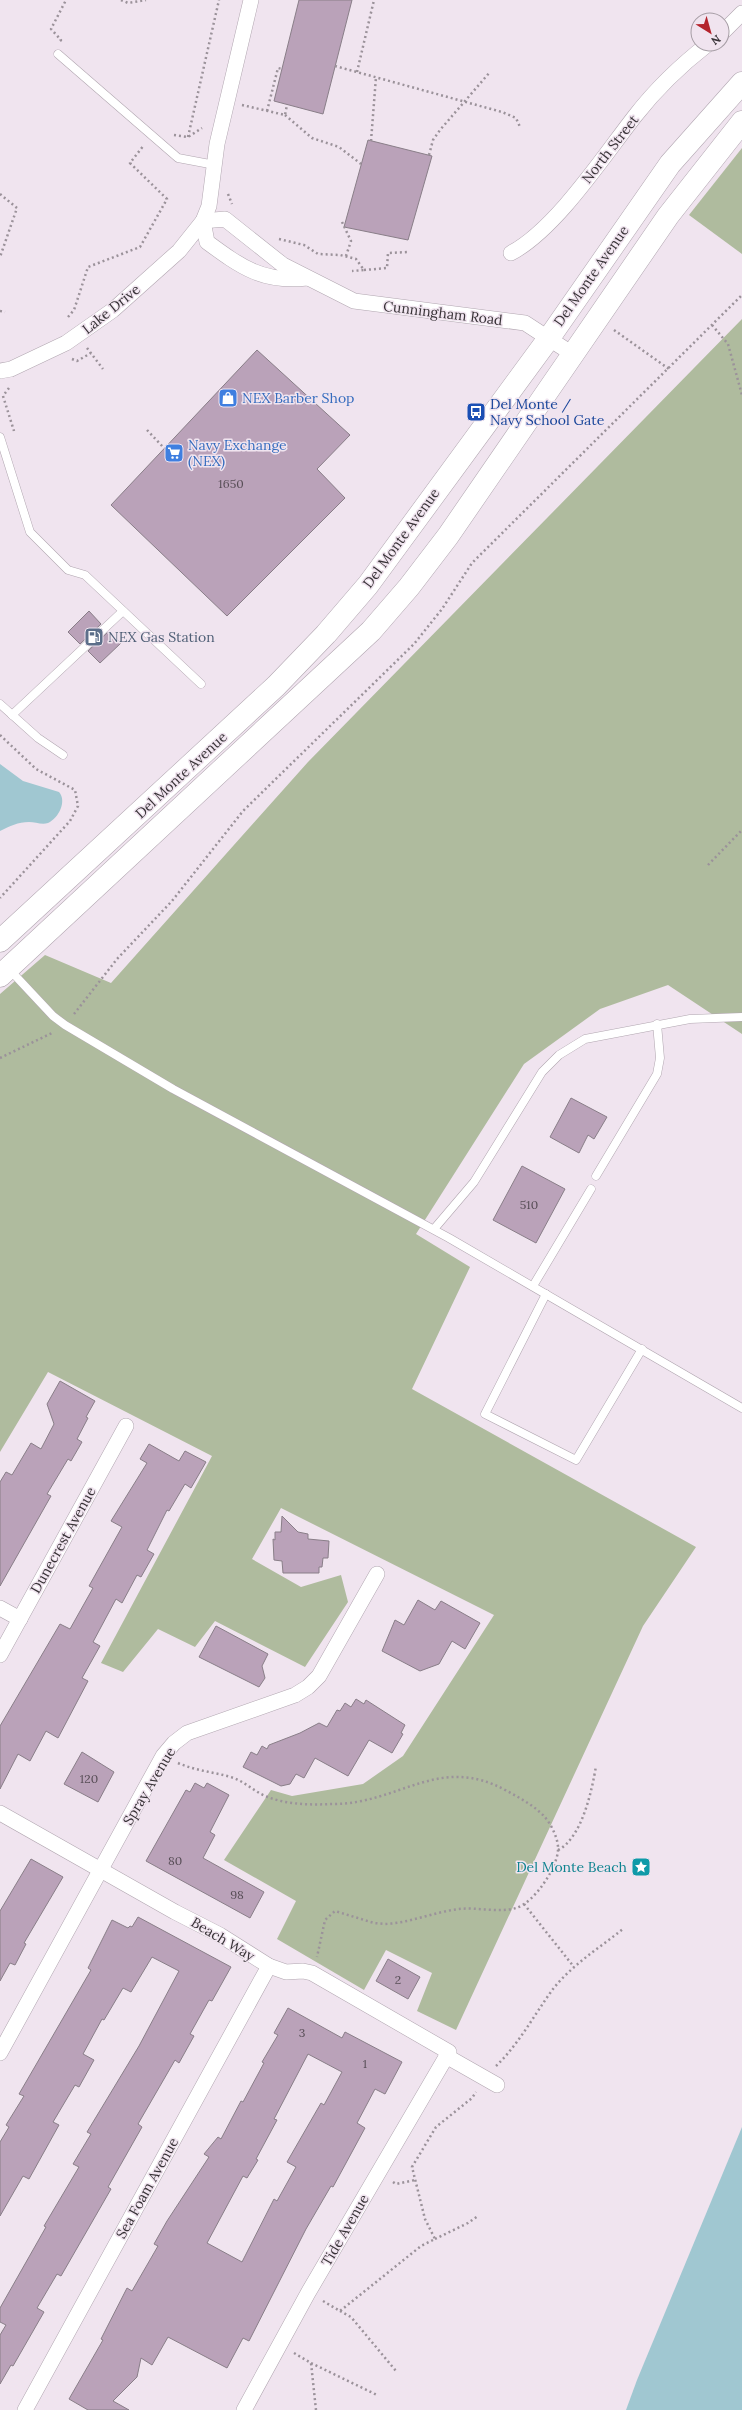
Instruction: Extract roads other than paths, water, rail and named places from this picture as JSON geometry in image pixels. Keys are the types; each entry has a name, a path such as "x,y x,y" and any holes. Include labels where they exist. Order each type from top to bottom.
{"main road":[{"name":"Del Monte Avenue","path":"0,941 276,686 326,634 368,585 549,338 670,164 742,83"},
{"name":"Del Monte Avenue","path":"4,972 370,631 409,587 448,536 574,355 668,216 742,122"}],"street":[{"path":"251,0 217,144 209,206 203,221 207,242 256,274 290,280 307,278"},
{"path":"730,25 742,13"},
{"name":"North Street","path":"511,253 521,248 550,221 593,173 646,104 689,59 698,52"},
{"name":"Cunningham Road","path":"203,221 225,219 283,265 354,301 525,323 574,355"},
{"name":"Lake Drive","path":"0,370 11,369 66,343 102,318 179,251 203,221"},
{"name":"Dunecrest Avenue","path":"0,1655 126,1426"},
{"name":"Spray Avenue","path":"0,2053 163,1756 187,1733 295,1695 308,1687 319,1676 377,1574"},
{"path":"0,1608 20,1619"},
{"name":"Beach Way","path":"0,1813 100,1870 220,1935 269,1966 286,1972 303,1971 312,1973 491,2081"},
{"name":"Sea Foam Avenue","path":"26,2410 269,1966"},
{"name":"Tide Avenue","path":"244,2410 308,2293 447,2054"}],"lane":[{"path":"58,54 178,158 215,165"},
{"path":"0,437 30,532 68,570 85,575 201,684"},
{"path":"12,715 123,611"},
{"path":"0,704 38,738 63,755"},
{"path":"4,972 65,1026 173,1090 434,1229 742,1408"},
{"path":"434,1229 474,1182 542,1072 559,1055 585,1038 690,1019 742,1016"},
{"path":"596,1176 657,1074 660,1058 657,1024"},
{"path":"534,1286 591,1189"},
{"path":"546,1294 484,1414 576,1460 642,1349"}],"water":[{"path":"0,764 23,781 59,792 62,800 61,809 52,821 46,824 29,822 21,823 0,831"},
{"path":"742,2127 742,2410 626,2410 637,2380"}],"place":[{"name":"NEX Barber Shop","path":"228,398"},
{"name":"Del Monte / Navy School Gate","path":"476,412"},
{"name":"Navy Exchange (NEX)","path":"174,453"},
{"name":"NEX Gas Station","path":"94,637"},
{"name":"Del Monte Beach","path":"641,1867"}]}
